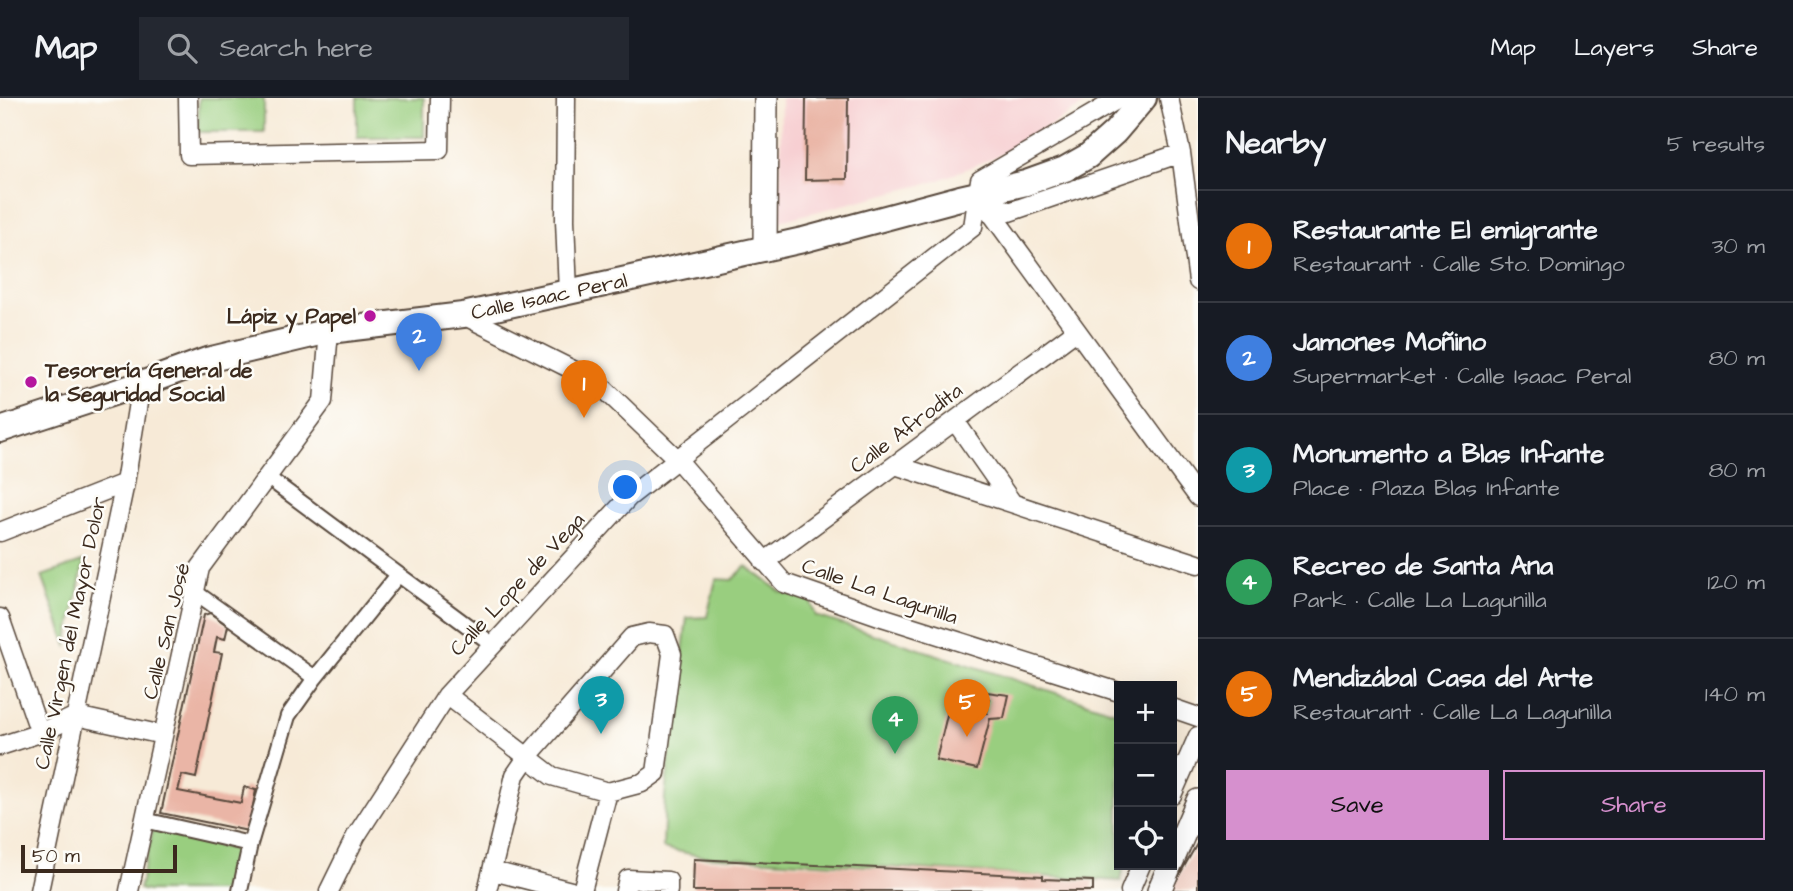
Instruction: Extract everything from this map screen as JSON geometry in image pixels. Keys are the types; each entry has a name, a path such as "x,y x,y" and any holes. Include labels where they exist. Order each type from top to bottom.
{"main road":[{"name":"Calle Isaac Peral","path":"0,430 206,360 329,331 463,314 568,292 765,249 1026,183 1065,169 1088,156 1115,132 1144,98"}],"street":[{"path":"188,98 189,155 439,150 440,98"},
{"path":"566,98 565,220 568,292"},
{"path":"765,249 766,98"},
{"path":"1120,98 980,180 978,195 1198,496"},
{"path":"1169,98 1181,153 1198,281"},
{"path":"978,195 1009,212 1181,153"},
{"name":"Calle Lope de Vega","path":"329,891 356,836 447,695 629,496 973,226 978,195"},
{"name":"Calle La Lagunilla","path":"463,314 597,382 676,458 783,583 1114,690"},
{"name":"Calle San José","path":"129,891 200,568 323,401 329,331"},
{"name":"Calle Afrodita","path":"764,562 1076,331"},
{"name":"Calle Virgen del Mayor Dolor","path":"39,891 125,483 141,384"},
{"path":"955,421 1011,501"},
{"path":"895,465 1198,564"},
{"path":"267,477 492,644"},
{"path":"0,533 125,483"},
{"path":"240,891 250,844 288,716 398,575"},
{"path":"195,592 315,678"},
{"path":"0,618 40,733"},
{"path":"447,695 528,756 552,776 608,792 642,783 656,773 673,654 665,635 649,633 632,637 528,756 515,775 487,891"},
{"path":"1177,710 1198,717"},
{"path":"0,746 40,733 76,716 163,735"},
{"path":"1177,784 1198,736"},
{"path":"582,891 608,792"},
{"path":"1177,849 1198,801"},
{"path":"144,820 250,844"},
{"path":"1170,891 1198,829"},
{"path":"1130,891 1139,870"},
{"path":"1159,891 1168,870"},
{"path":"493,871 571,891"},
{"path":"625,891 628,879 668,881 668,891"}],"shaded area":[{"path":"781,98 1094,98 1012,150 937,181 780,221"}],"green space":[{"path":"199,98 264,98 264,132 198,132"},
{"path":"357,98 424,98 424,137 357,137"},
{"path":"84,561 67,645 42,576"},
{"path":"746,566 781,592 810,600 816,616 1114,711 1114,870 1123,870 1121,881 700,856 663,848 665,795 687,618 707,617 716,579 732,580"},
{"path":"153,830 237,850 227,891 139,889"}],"building":[{"path":"806,98 848,98 847,179 805,180"},
{"path":"210,613 228,626 225,639 217,637 214,652 222,653 196,778 182,775 178,791 241,803 244,787 256,790 248,831 161,813 204,615"},
{"path":"987,692 1009,695 1004,718 990,719 977,769 936,760 949,707 987,713"},
{"path":"1198,842 1198,891 1171,890"},
{"path":"694,859 1043,876 1043,879 1093,881 1093,891 693,891"}],"place":[{"name":"Lápiz y Papel","path":"370,316"},
{"name":"Jamones Moñino","path":"419,371"},
{"name":"Tesorería General de la Seguridad Social","path":"31,382"},
{"name":"Restaurante El emigrante","path":"584,418"},
{"name":"Monumento a Blas Infante","path":"601,734"},
{"name":"Mendizábal Casa del Arte","path":"967,737"},
{"name":"Recreo de Santa Ana","path":"895,754"}]}
